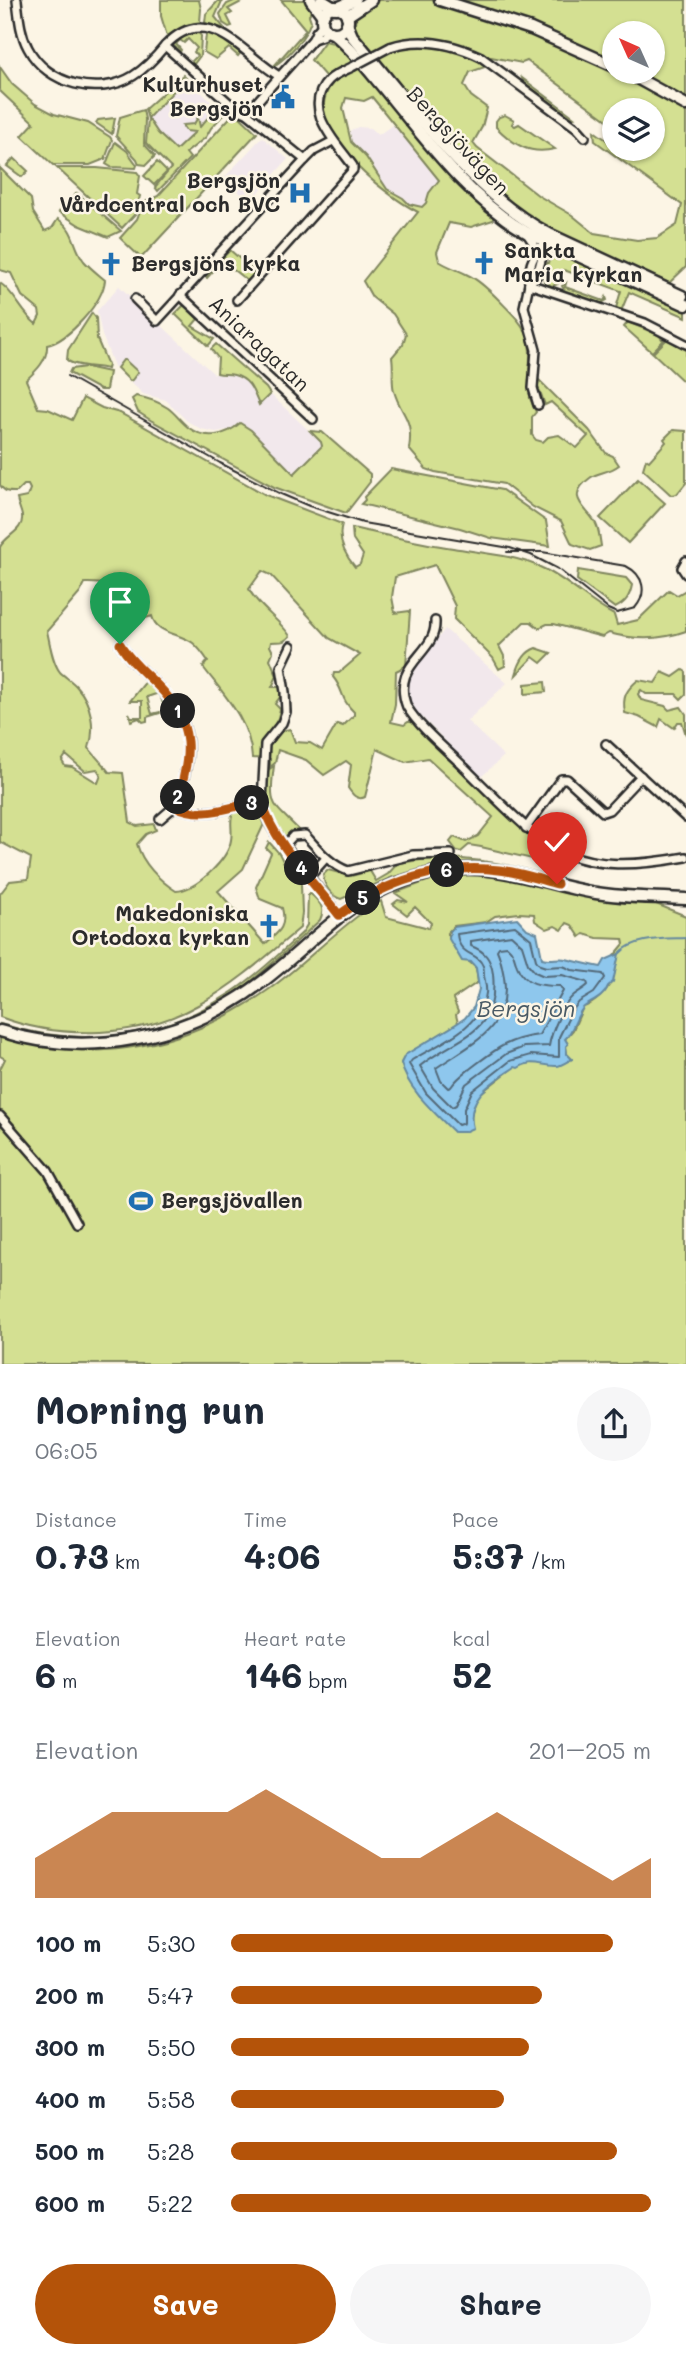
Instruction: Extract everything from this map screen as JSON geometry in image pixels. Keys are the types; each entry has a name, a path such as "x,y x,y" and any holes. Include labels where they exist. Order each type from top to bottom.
{"street":[{"path":"17,0 20,24 30,52 52,74 77,85 98,86 120,82 140,71 178,34 192,28 212,29 228,35 279,76"},
{"name":"Bergsjövägen","path":"311,0 327,26 354,53 463,180 504,218 526,232 547,237 686,298"},
{"name":"Bergsjövägen","path":"321,0 336,8 347,20 352,36 480,183 510,210 560,248 686,305"},
{"path":"327,26 327,10 355,0"},
{"path":"247,113 313,39 316,32 327,26 342,30 347,20 371,0"},
{"path":"440,0 531,29 602,61"},
{"path":"237,300 351,173 353,166 333,141 319,113 318,100 323,88 330,79 390,47 411,43 439,43 467,50 481,57 577,128 585,137"},
{"path":"165,46 236,109 247,113 305,160"},
{"path":"648,84 686,105"},
{"path":"135,299 157,321 305,160 314,151 333,141"},
{"path":"526,232 539,255"},
{"path":"538,405 533,388 536,350 524,307 529,284 528,271 547,237"},
{"path":"539,255 560,248"},
{"path":"529,284 637,320 686,344"},
{"name":"Aniaragatan","path":"180,295 313,419"},
{"path":"686,561 682,568 686,574"},
{"path":"435,621 436,632 404,677 402,689 407,707 526,828 558,851 599,863 630,865 686,858"},
{"path":"120,644 126,654 176,706 185,726 189,747 187,762 175,806 160,819"},
{"path":"290,646 281,667 286,712 282,723 265,744 262,802 268,821 284,846 339,915"},
{"path":"606,744 686,818"},
{"path":"526,828 561,779 567,779 603,812 609,810 641,776"},
{"path":"175,806 186,811 214,812 262,802"},
{"path":"284,846 293,836 305,835 337,867 354,871 413,855 451,854"},
{"path":"309,877 327,858"},
{"path":"0,1031 54,1043 110,1044 180,1027 220,1009 262,982 339,915 366,897 424,874 456,869 497,870 611,895 686,899"},
{"path":"668,897 686,892"},
{"path":"0,1116 48,1171 77,1223"}],"shaded area":[{"path":"186,78 217,107 176,150 158,133 148,118"},
{"path":"394,124 439,180 421,207 409,204 387,189 366,157 351,142 350,131 358,127 370,128 378,135"},
{"path":"262,137 288,159 250,202 224,178"},
{"path":"119,286 214,374 236,375 252,385 259,404 270,394 321,442 322,446 294,474 251,430 230,433 227,430 216,432 201,429 187,421 166,400 143,394 114,366 102,335 97,311"},
{"path":"445,629 507,683 467,721 504,756 481,777 410,702 408,683 412,673"}],"green space":[{"path":"161,0 199,0 200,22 186,25 167,36 161,16"},
{"path":"245,0 228,9 232,13 227,16 232,26 229,27 223,23 220,14 227,4"},
{"path":"281,0 307,0 313,6 309,15 311,21 305,34 291,52 274,66 306,30"},
{"path":"374,0 686,0 686,267 669,283 550,229 506,200 540,235 499,209 493,220 471,227 449,223 437,252 439,261 476,280 520,322 530,346 529,370 589,430 619,465 593,476 578,491 580,503 597,526 601,546 590,550 572,544 561,521 533,507 504,484 426,469 409,449 410,430 393,387 392,357 403,344 406,334 393,314 372,297 363,281 418,212 385,191 349,158 335,139 326,120 324,101 332,84 311,60 325,41 337,44 355,29 357,16","holes":["491,57 522,63 527,61 602,116 602,98 665,98 665,161 622,161 682,205 677,225 657,238 637,240 594,233 572,215 539,196 477,148 473,143 482,127 487,108 471,96 464,85 470,72 485,67","372,97 439,180 422,207 409,204 387,189 366,157 351,142 343,108 346,98 364,101","541,394 545,405 551,402 588,436 577,448 559,435 548,437 543,442 532,435 532,417 536,412 530,398"]},
{"path":"218,1 222,1 215,17 225,29 205,23 206,14"},
{"path":"197,31 201,36 200,56 194,64 191,62 197,56 194,52 197,48 188,39 184,43 180,40 176,44 180,52 173,45 181,35"},
{"path":"211,32 224,37 242,51 238,56 229,48 216,59 204,52 206,35"},
{"path":"0,67 12,84 35,104 54,114 88,123 110,137 112,140 105,159 90,165 53,165 22,136 34,123 0,91"},
{"path":"183,75 186,78 148,118 158,133 176,150 195,132 186,131 182,125 194,124 198,117 200,127 217,107 224,114 206,137 186,153 190,158 158,191 155,187 171,168 146,143 148,119 145,109"},
{"path":"522,78 574,117 568,118 524,84"},
{"path":"143,110 144,144 155,156 146,165 139,164 116,136 120,117"},
{"path":"235,112 257,133 141,258 120,238 137,219 143,203 158,196"},
{"path":"505,115 514,120 512,124 519,124 555,149 537,151 522,147 509,139 496,127 499,117"},
{"path":"115,118 112,134 96,123 98,120"},
{"path":"594,131 602,137 602,146 595,141"},
{"path":"115,142 127,151 137,165 136,168 111,167 106,164"},
{"path":"14,158 28,171 22,177 7,166"},
{"path":"157,162 167,172 154,185 144,176"},
{"path":"0,168 31,199 33,212 45,231 52,228 58,219 68,228 84,261 105,280 103,289 91,309 65,336 47,345 43,360 26,380 38,408 48,409 72,420 83,398 102,408 120,413 266,495 342,524 343,547 355,567 360,564 363,555 353,540 352,528 510,557 552,573 614,615 617,625 638,620 669,590 677,595 686,590 686,631 657,637 638,638 609,633 602,637 554,624 539,628 531,622 524,622 499,646 505,666 499,669 493,658 454,619 455,606 435,565 395,577 392,597 395,613 410,611 406,666 396,671 395,704 391,722 404,725 414,722 527,834 564,857 567,862 562,866 469,845 461,852 457,851 450,842 454,837 466,842 478,836 493,817 428,758 405,762 377,749 365,797 360,798 353,795 348,788 351,765 346,761 324,775 306,760 278,750 275,763 270,767 270,759 252,758 241,720 203,667 208,661 197,647 158,626 152,616 143,619 139,617 136,605 139,600 135,589 85,583 80,593 47,631 57,668 82,693 89,708 92,732 89,748 109,772 123,773 130,822 137,826 154,824 156,830 146,834 137,844 143,858 152,871 170,887 176,891 184,889 210,873 224,856 231,840 233,812 256,808 264,824 243,869 218,891 265,944 274,936 283,925 282,908 260,899 256,887 271,853 266,848 269,842 301,884 300,928 212,997 175,1016 151,1024 100,1032 74,1032 0,1017 0,894 10,881 28,879 31,858 0,842 0,547 20,525 22,516 17,499 27,497 30,489 28,485 24,485 17,492 9,492 0,485 0,283 36,324 40,316 39,310 22,296 11,273 0,270","holes":["262,571 271,575 329,638 360,655 339,673 334,673 333,677 354,715 343,726 337,724 322,750 310,743 295,742 290,729 282,731 273,728 280,709 275,704 280,697 281,687 272,687 277,676 270,659 273,652 270,646 271,642 283,641 290,636 249,589","66,755 85,771 97,769 101,775 98,783 72,767 65,766 62,761"]},
{"path":"57,168 137,172 140,176 137,194 140,196 135,214 122,228"},
{"path":"77,193 121,231 108,237 79,225 59,212"},
{"path":"230,250 256,273 249,282 222,261 205,277"},
{"path":"558,254 686,310 686,317 629,292 622,309 619,310 616,308 621,291 564,270 558,284 552,286 544,281 544,273 548,262"},
{"path":"566,283 565,287 604,301 606,297 607,300 600,304 565,291 562,286"},
{"path":"184,305 198,319 192,326 214,339 208,346 175,314"},
{"path":"92,313 96,318 97,339 108,365 107,369 67,360 68,350"},
{"path":"628,322 659,335 662,339 666,338 652,352 624,327"},
{"path":"667,339 686,350 686,384 653,353"},
{"path":"216,344 266,388 270,394 259,405 244,379 217,373 218,358 211,349"},
{"path":"123,360 138,372 130,381 117,368"},
{"path":"86,367 109,372 106,390 100,390 69,373 71,369"},
{"path":"136,396 153,400 171,410 189,428 202,434 216,435 229,431 240,423 251,430 294,474 322,446 310,431 322,432 370,474 370,482 346,513 274,487 138,412 132,399"},
{"path":"673,430 686,431 686,483 677,494 671,495 643,469 646,459 649,461"},
{"path":"391,469 502,490 546,521 550,546 491,538 361,504 365,500 364,497"},
{"path":"638,479 665,503 628,543 600,518"},
{"path":"578,570 626,578 632,585 629,596 615,608 577,580"},
{"path":"536,648 551,653 541,663 533,657 516,675 523,658"},
{"path":"683,670 686,672 686,694 681,699 676,694 646,694 641,690 638,694 641,700 665,706 669,710 681,707 686,714 686,735 682,722 678,722 674,728 661,719 658,727 625,713 626,694 638,680 655,683 662,672 673,677"},
{"path":"147,680 160,692 176,715 167,716 171,713 168,705 164,706 159,693 147,697 152,714 160,713 147,717 147,721 143,722 139,718 131,721 129,713 131,717 142,717 142,701 130,701"},
{"path":"545,682 546,692 525,694 525,684"},
{"path":"274,766 272,798 278,809 300,831 285,840 271,815 268,798 268,770"},
{"path":"436,858 491,862 544,875 498,865 447,865 393,877 341,899 326,887 323,875 328,870 351,876 370,871 376,881 388,874 398,863"},
{"path":"480,874 600,899 656,904 686,916 686,1364 0,1364 0,1069 5,1059 0,1056 0,1036 70,1050 105,1050 173,1038 206,1026 268,990 376,903 381,901 386,917 429,928 431,923 415,907 407,915 393,904 398,900 408,902 395,893 435,878","holes":["534,914 535,921 547,929 555,926 562,930 567,923 572,925 580,937 584,934 597,938 623,939 624,944 614,956 618,958 610,984 596,1000 583,1007 573,1030 565,1039 568,1044 567,1054 572,1059 557,1063 515,1066 477,1096 470,1118 420,1097 401,1063 406,1055 458,1023 458,1012 453,999 478,982 476,968 455,949 447,933 454,926 486,922 495,916"]},
{"path":"308,894 321,905 320,920 240,990 196,1015 148,1032 97,1040 47,1038 0,1027 0,1024 60,1036 120,1035 149,1029 205,1008 242,985 302,933 307,925"}],"water":[{"name":"Bergsjön","path":"517,918 527,929 537,933 542,958 563,959 601,967 605,960 619,954 613,982 601,996 584,1007 565,1039 568,1044 567,1054 572,1059 559,1066 533,1063 515,1067 490,1085 477,1099 473,1108 473,1128 454,1132 416,1092 401,1063 405,1055 465,1018 474,1007 479,989 476,968 471,962 462,961 449,939 450,931 454,927"}],"waterway":[{"path":"619,954 625,948 641,942 686,938"}],"tram line":[{"path":"67,376 220,463 309,506 363,523 510,548 531,555 558,569 608,609 617,613 635,608 642,596 640,579 626,566 542,552 538,552 534,552 529,552 525,552 520,552 507,552"}],"place":[{"name":"Kulturhuset Bergsjön","path":"283,97"},
{"name":"Bergsjön Vårdcentral och BVC","path":"300,193"},
{"name":"Sankta Maria kyrkan","path":"484,263"},
{"name":"Bergsjöns kyrka","path":"111,264"},
{"name":"Makedoniska Ortodoxa kyrkan","path":"269,926"},
{"name":"Bergsjövallen","path":"141,1201"}],"route":[{"path":"120,644 126,654 176,706 185,726 189,747 175,806 186,811 203,813 262,802 268,821 284,846 339,915 391,885 443,870 497,870 557,884"}]}
